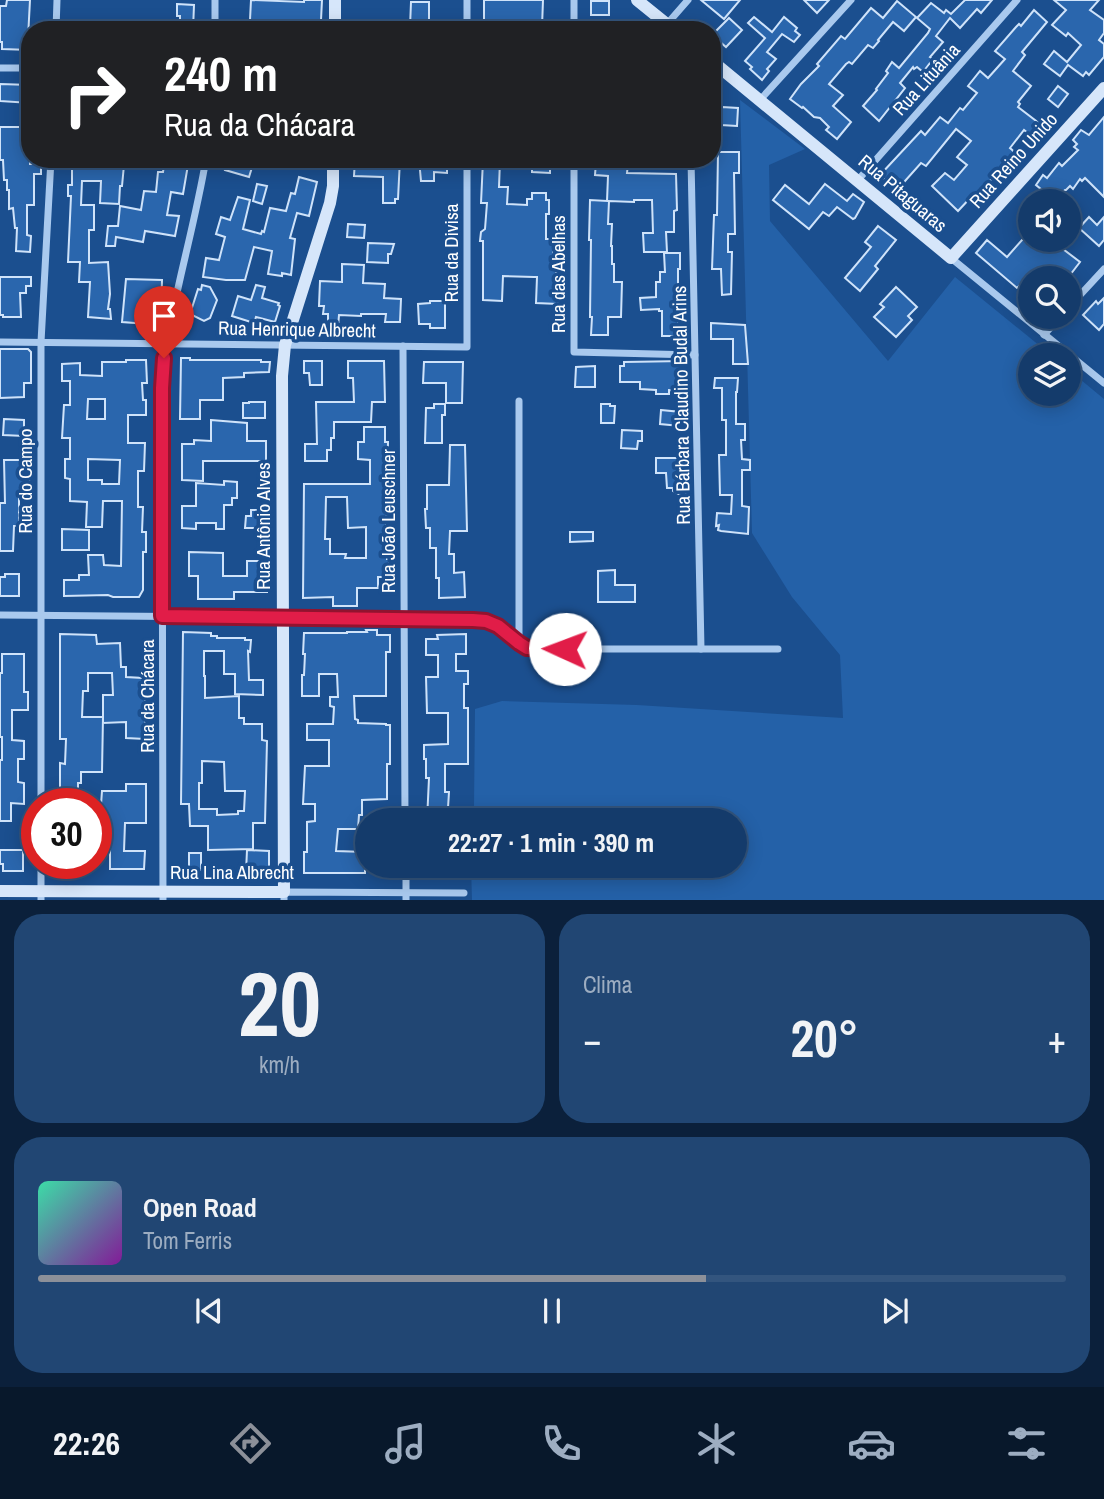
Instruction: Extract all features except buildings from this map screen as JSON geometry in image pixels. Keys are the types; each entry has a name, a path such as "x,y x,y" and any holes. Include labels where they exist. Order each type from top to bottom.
{"street":[{"path":"56,21 57,0"},
{"path":"215,0 215,21"},
{"path":"335,0 335,21"},
{"path":"467,0 467,21"},
{"path":"574,0 574,21"},
{"path":"637,0 663,21"},
{"path":"674,21 688,0"},
{"path":"760,100 851,0"},
{"name":"Rua Lituânia","path":"858,180 1017,0"},
{"path":"0,68 21,68"},
{"name":"Rua Pitaguaras","path":"721,68 1104,383"},
{"name":"Rua Reino Unido","path":"951,258 1104,88"},
{"name":"Rua do Campo","path":"41,788 41,342 51,168"},
{"name":"Rua da Chácara","path":"163,896 162,388 166,344 204,168"},
{"name":"Rua Antônio Alves","path":"284,896 283,358 330,202 333,168"},
{"name":"Rua da Divisa","path":"467,168 467,347"},
{"name":"Rua das Abelhas","path":"574,168 574,352 695,355"},
{"name":"Rua Bárbara Claudino Budal Arins","path":"689,168 701,649"},
{"path":"1081,294 1104,269"},
{"path":"1044,335 1049,329"},
{"name":"Rua Henrique Albrecht","path":"0,342 467,347"},
{"name":"Rua João Leuschner","path":"403,346 405,808"},
{"path":"519,401 519,643"},
{"path":"0,615 460,619 486,621 506,631 527,648 537,649 778,649"},
{"path":"406,878 406,897"},
{"name":"Rua Lina Albrecht","path":"0,891 41,896 406,897 464,893"}],"shaded area":[{"path":"740,100 805,149 769,165 770,221 888,361 955,277 1036,343 1018,343 1018,406 1081,406 1081,380 1104,399 1104,900 472,900 471,878 747,878 747,808 474,808 475,709 502,701 637,705 843,718 840,655 792,597 752,533"}],"route":[{"path":"164,358 162,616 432,618 486,621 506,631 527,648 565,649"}]}
